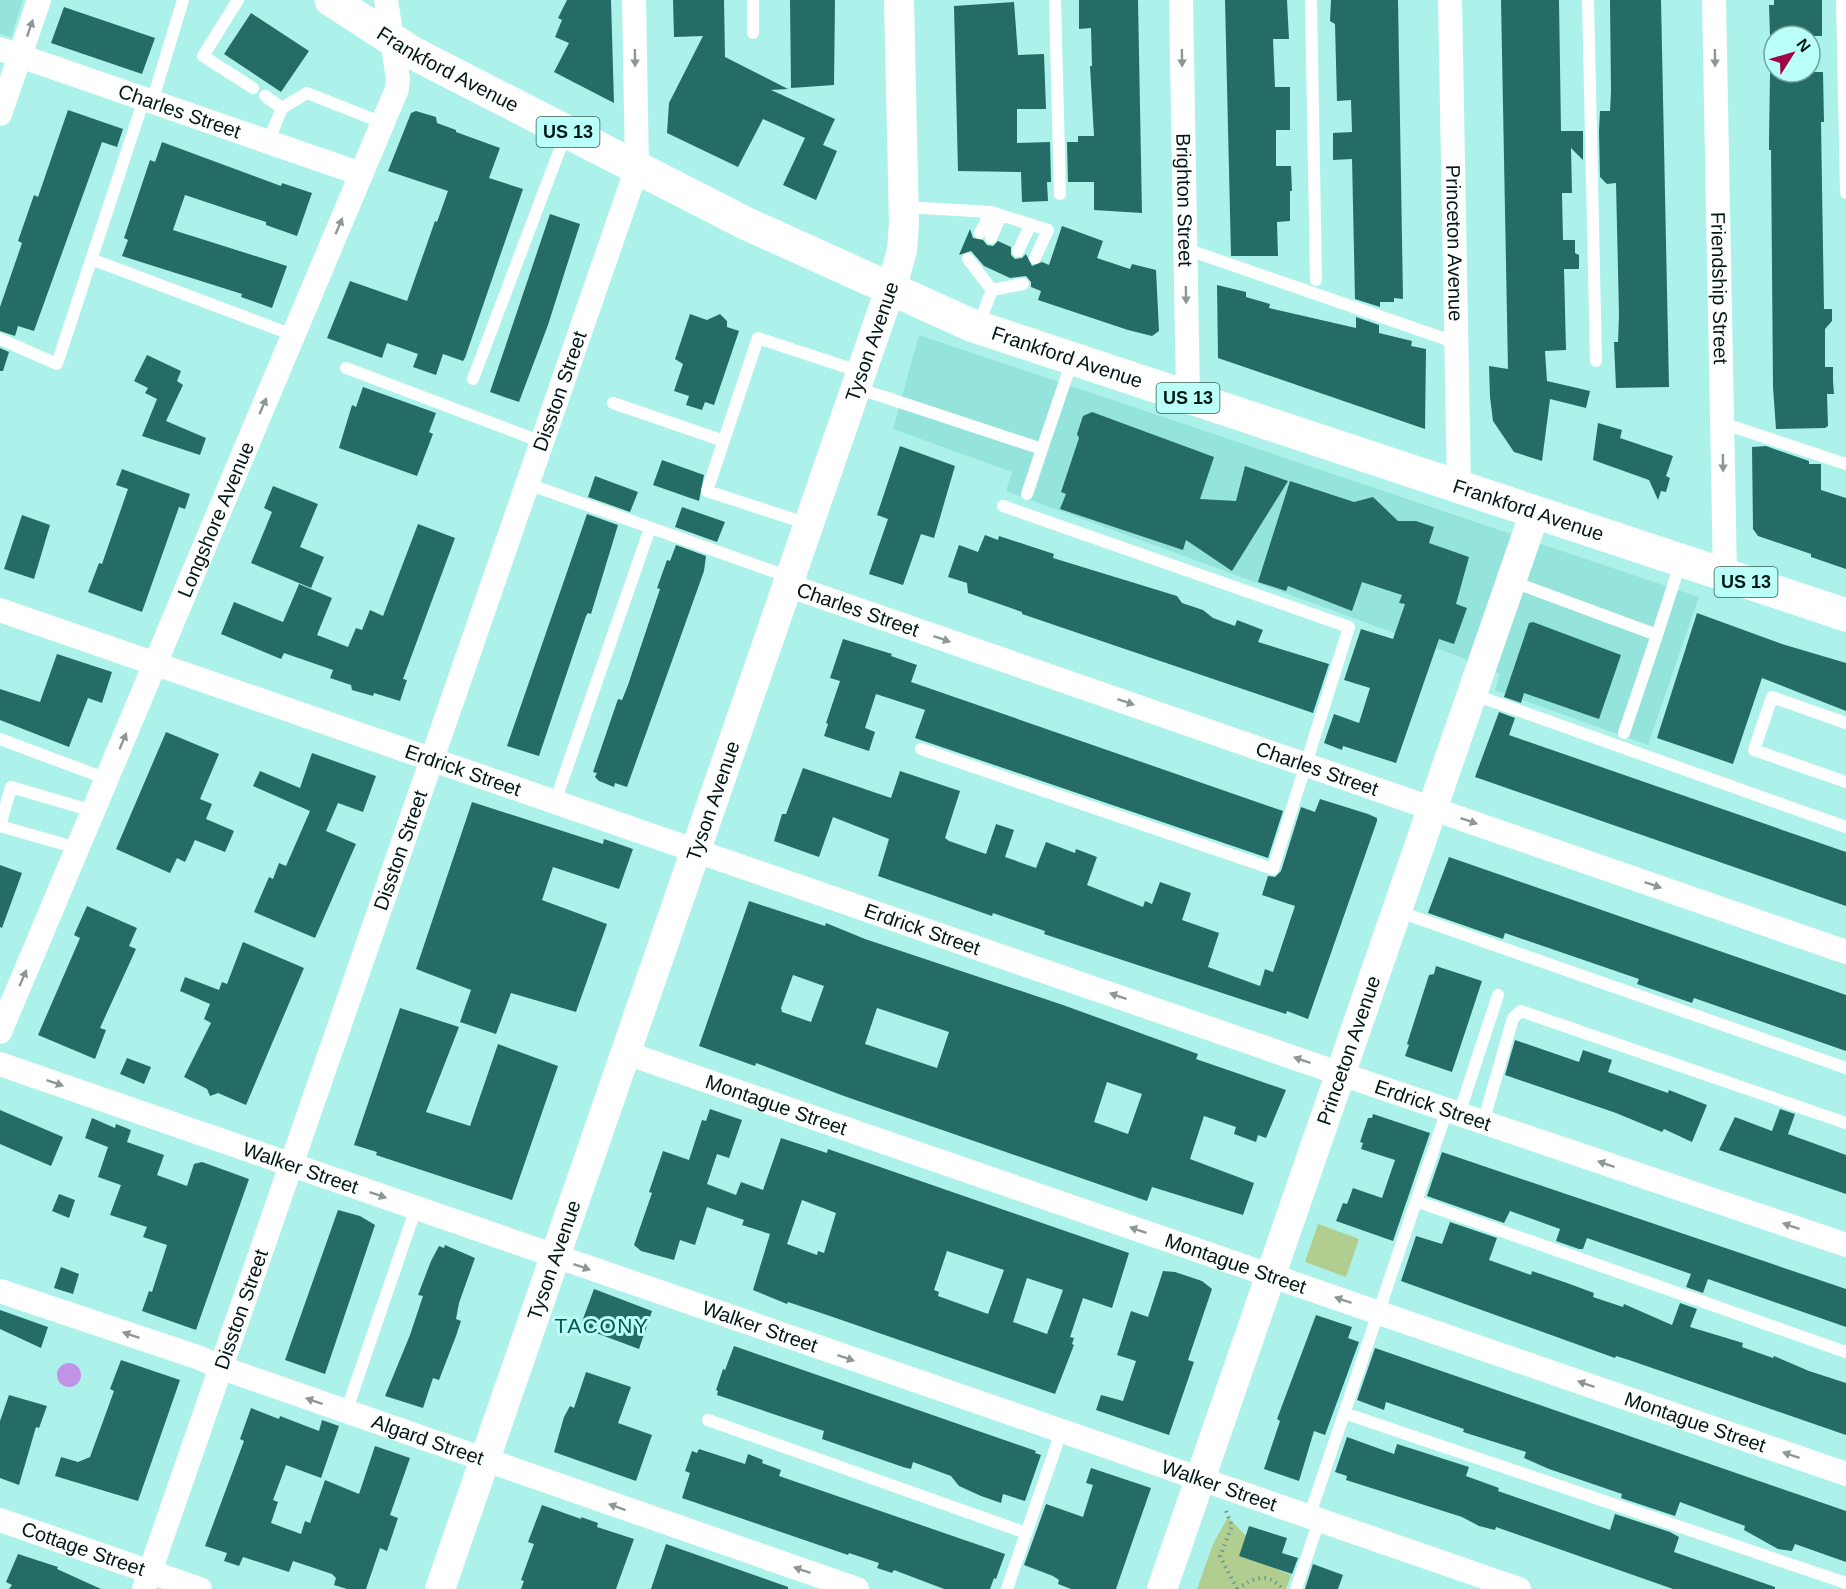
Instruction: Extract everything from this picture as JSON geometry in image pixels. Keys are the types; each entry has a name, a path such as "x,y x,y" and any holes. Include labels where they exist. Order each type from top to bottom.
{"main road":[{"name":"Frankford Avenue","path":"331,0 392,40 745,223 977,327 1846,615"}],"street":[{"path":"0,114 10,53 39,0"},
{"name":"Longshore Avenue","path":"0,1032 398,84 386,0"},
{"name":"Disston Street","path":"148,1580 637,168 634,0"},
{"name":"Tyson Avenue","path":"440,1589 891,289 902,250 904,207 899,0"},
{"name":"Brighton Street","path":"1181,0 1188,398"},
{"name":"Princeton Avenue","path":"1450,0 1459,487"},
{"name":"Friendship Street","path":"1714,0 1725,575"},
{"name":"Charles Street","path":"10,53 361,174"},
{"name":"Princeton Avenue","path":"1162,1589 1535,512"},
{"name":"Charles Street","path":"788,581 1846,952"},
{"name":"Erdrick Street","path":"0,609 1341,1074 1846,1245"},
{"name":"Montague Street","path":"626,1053 1846,1474"},
{"name":"Walker Street","path":"0,1064 1519,1589"},
{"name":"Algard Street","path":"0,1291 200,1358 346,1412 857,1589"},
{"name":"Cottage Street","path":"0,1520 148,1580 200,1589"}],"lane":[{"path":"0,339 57,364 91,259 183,0"},
{"path":"238,0 202,56 253,88"},
{"path":"753,0 753,33"},
{"path":"1055,0 1060,194"},
{"path":"1311,0 1316,280"},
{"path":"1588,0 1596,362"},
{"path":"1842,0 1846,193"},
{"path":"268,142 282,108 307,93 383,123"},
{"path":"265,96 282,108"},
{"path":"473,379 566,131"},
{"path":"904,207 996,214 1048,230 1035,258"},
{"path":"985,235 996,214"},
{"path":"1018,250 1030,224"},
{"path":"1186,249 1457,343"},
{"path":"91,259 293,335"},
{"path":"974,262 992,290"},
{"path":"977,327 992,290 1007,276"},
{"path":"992,290 1023,284"},
{"path":"808,524 707,490 758,338 858,380 1042,449"},
{"path":"1027,494 1073,359"},
{"path":"346,368 542,442"},
{"path":"613,403 724,441"},
{"path":"1722,423 1846,464"},
{"path":"528,484 788,581"},
{"path":"921,749 1273,869 1349,627 1003,506"},
{"path":"555,802 650,528"},
{"path":"1624,733 1682,560"},
{"path":"1511,581 1657,635"},
{"path":"1472,694 1846,827"},
{"path":"1846,723 1772,697 1754,750 1846,782"},
{"path":"0,739 107,779"},
{"path":"77,848 0,826 11,787 93,811"},
{"path":"1397,911 1846,1068"},
{"path":"1296,1589 1344,1413 1378,1312 1416,1202 1498,995"},
{"path":"1484,1123 1513,1018 1521,1011 1846,1123"},
{"path":"1416,1202 1846,1352"},
{"path":"346,1412 416,1208"},
{"path":"1344,1413 1846,1583"},
{"path":"708,1420 1026,1533"},
{"path":"1007,1589 1061,1432"}],"path":[{"path":"1225,1508 1232,1526 1221,1556 1237,1589 1252,1579 1264,1577 1283,1589"}],"shaded area":[{"path":"0,0 23,0 11,37 0,34"},
{"path":"919,335 1699,597 1648,745 1495,690 1500,674 1452,654 1006,491 1012,472 893,429"},
{"path":"69,1363 74,1364 80,1370 80,1380 74,1386 69,1387 64,1386 58,1380 57,1375 58,1370 64,1364"}],"green space":[{"path":"1318,1224 1359,1239 1346,1277 1305,1262"},
{"path":"1228,1517 1277,1569 1291,1575 1286,1589 1197,1589 1213,1544"}],"building":[{"path":"567,0 611,0 614,103 554,72 569,43 555,37 562,20 558,18"},
{"path":"673,0 724,0 725,57 788,89 771,90 835,119 823,145 837,151 816,200 783,185 805,138 763,119 738,167 667,133 669,103 703,36 674,37"},
{"path":"790,0 835,0 834,85 791,88"},
{"path":"1079,0 1138,0 1142,213 1094,210 1094,182 1068,182 1067,142 1078,142 1078,136 1094,136 1090,66 1092,66 1091,28 1079,29"},
{"path":"1225,0 1287,0 1289,39 1273,39 1275,87 1290,87 1290,130 1276,130 1276,166 1291,166 1292,191 1290,191 1290,221 1277,222 1278,256 1231,256"},
{"path":"1331,0 1398,0 1403,299 1394,298 1394,302 1380,302 1380,307 1355,299 1352,159 1333,160 1333,133 1352,132 1351,100 1337,101 1335,24 1330,21"},
{"path":"1501,0 1559,0 1561,131 1583,131 1583,160 1571,148 1572,193 1562,193 1563,240 1575,240 1575,253 1579,255 1579,269 1564,269 1566,350 1545,351 1547,381 1590,391 1586,408 1550,399 1542,461 1514,452 1493,421 1490,397 1489,366 1508,369"},
{"path":"1610,0 1661,0 1669,387 1616,388 1614,342 1618,342 1619,315 1616,183 1607,184 1600,177 1599,131 1600,111 1610,111"},
{"path":"1774,0 1822,0 1822,24 1770,24 1769,5 1774,5"},
{"path":"1014,2 1018,55 1044,54 1046,109 1017,109 1017,143 1050,142 1051,182 1047,182 1048,201 1022,202 1021,172 958,171 954,6"},
{"path":"64,7 155,38 142,74 51,43"},
{"path":"251,13 309,51 281,92 224,54"},
{"path":"1823,72 1824,122 1821,122 1824,309 1832,309 1832,321 1825,329 1825,367 1833,367 1834,394 1827,394 1828,426 1825,428 1776,429 1773,387 1771,150 1769,150 1770,84 1822,84"},
{"path":"68,110 123,129 117,147 102,142 34,331 18,326 15,336 0,331 0,307 22,243 18,241 34,195 38,197"},
{"path":"416,111 436,117 437,123 456,130 456,132 500,148 489,178 523,189 465,358 463,361 443,354 436,375 413,367 418,354 387,343 382,358 327,338 350,281 407,301 448,191 388,171 411,113"},
{"path":"162,142 281,186 282,183 312,193 297,236 266,225 266,222 185,195 173,230 287,266 272,308 241,297 242,294 122,256 128,240 124,238 150,160 155,162"},
{"path":"550,214 580,224 548,325 519,402 490,392"},
{"path":"1062,226 1103,241 1097,258 1130,269 1132,264 1156,270 1159,331 1152,336 1128,330 1038,300 1041,291 1031,287 1031,282 1026,276 1010,278 984,266 971,251 959,255 970,229 973,238 983,240 987,245 993,246 998,241 1011,247 1011,255 1015,259 1022,258 1026,254 1032,266 1042,262 1049,265"},
{"path":"1217,285 1246,292 1246,297 1270,304 1269,308 1356,328 1356,317 1379,325 1379,333 1412,341 1411,346 1426,349 1425,429 1218,358"},
{"path":"690,314 707,320 720,314 727,321 727,327 739,331 714,405 705,402 702,410 686,405 689,396 674,391 683,364 675,359"},
{"path":"0,348 9,352 3,371 0,371"},
{"path":"147,355 181,371 177,381 183,385 166,421 206,438 200,455 142,436 157,399 145,393 148,388 134,381"},
{"path":"363,387 436,413 429,432 433,434 417,476 339,448 352,405 356,407"},
{"path":"1092,412 1214,457 1200,499 1236,501 1245,466 1288,481 1232,571 1186,540 1183,550 1060,509 1066,494 1061,492 1079,438 1077,434 1083,416"},
{"path":"1598,423 1622,430 1620,438 1673,456 1666,476 1670,478 1666,492 1661,491 1658,500 1649,480 1593,460"},
{"path":"900,446 955,466 934,538 921,534 903,585 869,574 888,519 877,515"},
{"path":"1766,446 1809,461 1809,464 1821,464 1821,490 1846,498 1846,569 1758,536 1753,529 1752,447"},
{"path":"662,460 704,475 699,501 653,485"},
{"path":"122,469 190,494 185,509 179,507 142,612 88,592 99,563 102,564 128,489 116,485"},
{"path":"595,476 638,492 630,512 588,497"},
{"path":"1290,481 1354,502 1373,497 1398,521 1416,521 1434,527 1429,543 1469,557 1456,604 1467,608 1454,644 1439,639 1396,763 1343,746 1342,750 1324,743 1334,714 1359,723 1370,688 1344,680 1361,629 1393,639 1405,604 1399,603 1402,595 1362,582 1352,611 1288,586 1286,591 1258,582"},
{"path":"273,486 318,504 300,547 324,557 311,588 251,563 272,512 264,508"},
{"path":"682,507 725,522 717,542 675,527"},
{"path":"587,514 618,525 591,614 588,613 586,616 539,756 507,746"},
{"path":"22,515 50,525 34,579 4,569"},
{"path":"418,524 455,538 403,679 407,680 400,701 374,693 373,696 352,690 351,685 330,678 333,670 284,653 281,659 221,634 234,602 283,622 299,584 332,598 317,635 348,647 356,628 362,630 370,610 383,616"},
{"path":"985,535 998,540 999,536 1054,554 1053,558 1177,596 1182,603 1203,610 1213,618 1235,626 1237,620 1263,630 1258,642 1329,664 1313,713 1022,614 1022,612 968,593 967,583 948,577 959,545 978,552"},
{"path":"676,545 706,556 704,571 627,787 615,783 614,787 599,781 595,777 597,773 593,772 618,699 622,700 628,685 660,589 657,588 667,560 670,561"},
{"path":"1697,613 1782,644 1846,663 1846,711 1762,678 1733,764 1657,738"},
{"path":"1533,622 1621,655 1599,719 1524,693 1521,703 1504,697 1529,623"},
{"path":"843,639 892,654 891,656 917,665 911,682 1283,811 1268,858 915,738 925,710 876,694 865,728 875,732 869,751 824,736 840,681 830,678"},
{"path":"57,654 112,672 102,703 88,698 69,747 0,720 0,689 40,702"},
{"path":"1499,712 1515,718 1509,735 1846,852 1846,906 1475,777"},
{"path":"166,732 219,754 200,799 212,804 206,819 234,831 225,852 195,840 185,862 177,858 170,873 116,849"},
{"path":"312,753 376,776 363,812 338,803 326,831 356,844 315,938 254,912 269,877 273,879 279,863 286,866 310,811 253,786 260,771 300,788"},
{"path":"803,768 891,798 900,771 960,791 945,838 949,841 986,854 996,824 1014,830 1005,857 1036,868 1046,842 1075,853 1076,849 1097,857 1087,885 1143,907 1145,901 1152,904 1160,882 1191,893 1182,920 1219,933 1208,967 1260,986 1265,969 1273,972 1295,906 1262,895 1268,876 1275,877 1281,871 1301,807 1315,812 1320,799 1368,814 1377,818 1377,821 1308,1019 1287,1011 1286,1014 1074,944 1044,934 1045,931 993,913 992,916 878,876 889,839 833,817 819,857 774,841 782,814 786,814"},
{"path":"472,802 603,844 604,839 633,849 619,889 553,867 542,900 607,924 576,1012 511,993 496,1034 460,1022 471,990 416,969"},
{"path":"1449,857 1846,995 1846,1051 1694,998 1692,1003 1637,984 1639,979 1505,933 1503,939 1428,913"},
{"path":"0,865 22,873 2,928 0,927"},
{"path":"749,901 825,926 826,923 865,939 1063,1005 1198,1054 1196,1059 1286,1090 1266,1138 1258,1135 1256,1142 1234,1134 1236,1127 1204,1116 1190,1159 1254,1183 1243,1215 1152,1187 1147,1201 844,1096 756,1063 755,1066 699,1046","holes":["793,975 824,986 811,1022 782,1012 781,1008","877,1008 949,1032 937,1068 865,1044","1107,1082 1142,1094 1128,1134 1094,1122"]},
{"path":"87,906 137,928 129,946 136,949 100,1028 106,1030 95,1059 38,1035 80,938 74,935"},
{"path":"243,942 304,968 246,1105 218,1093 210,1096 207,1089 184,1077 211,1023 204,1019 210,1004 180,991 185,977 219,990 222,982 227,984"},
{"path":"1436,966 1482,981 1452,1072 1405,1056 1429,975 1434,974"},
{"path":"400,1008 459,1027 426,1112 470,1126 498,1044 558,1066 512,1200 376,1155 377,1152 354,1145"},
{"path":"1515,1040 1579,1062 1583,1050 1612,1060 1608,1072 1668,1093 1669,1090 1707,1105 1692,1142 1664,1129 1662,1132 1616,1113 1505,1075"},
{"path":"127,1058 151,1067 144,1084 120,1074"},
{"path":"710,1109 742,1120 729,1158 717,1154 707,1184 736,1195 741,1182 763,1190 781,1138 827,1153 828,1149 1129,1253 1112,1308 1083,1298 1070,1337 1074,1338 1072,1344 1074,1345 1055,1394 830,1316 788,1302 787,1304 753,1290 770,1234 742,1225 744,1220 707,1207 695,1245 680,1240 674,1260 641,1251 634,1245 652,1193 649,1192 663,1151 689,1160 702,1120 706,1121","holes":["802,1200 836,1213 824,1253 818,1251 817,1255 787,1244","947,1251 1004,1270 988,1314 938,1296 939,1292 934,1290","1027,1278 1063,1290 1047,1334 1013,1322"]},
{"path":"1780,1109 1795,1114 1788,1134 1846,1155 1846,1194 1719,1150 1735,1117 1772,1131"},
{"path":"0,1110 63,1137 51,1166 0,1144"},
{"path":"1373,1114 1430,1133 1393,1241 1336,1221 1343,1203 1347,1204 1353,1188 1382,1198 1395,1160 1361,1149 1363,1143 1360,1142 1368,1118 1372,1118"},
{"path":"92,1118 115,1128 116,1124 131,1130 127,1142 164,1155 157,1175 187,1186 194,1164 202,1162 249,1179 196,1330 142,1311 149,1291 152,1292 167,1245 143,1237 147,1227 110,1215 121,1185 98,1177 108,1147 85,1138"},
{"path":"1442,1152 1846,1289 1846,1327 1708,1279 1703,1293 1686,1287 1691,1274 1587,1238 1583,1249 1556,1241 1560,1229 1510,1211 1504,1223 1427,1196"},
{"path":"59,1194 75,1200 69,1218 52,1211"},
{"path":"338,1210 360,1216 375,1225 325,1374 285,1360"},
{"path":"1450,1222 1497,1238 1489,1260 1531,1275 1532,1271 1567,1283 1594,1293 1593,1297 1623,1307 1624,1304 1672,1325 1680,1303 1697,1309 1690,1327 1743,1343 1742,1347 1773,1358 1774,1356 1846,1383 1846,1435 1629,1360 1616,1356 1615,1358 1401,1281 1416,1236 1442,1244"},
{"path":"445,1245 475,1258 459,1303 456,1319 461,1321 456,1336 439,1380 433,1378 423,1408 385,1396 410,1335 423,1296 418,1295 431,1261 439,1246 444,1248"},
{"path":"61,1267 79,1274 73,1294 54,1288"},
{"path":"1163,1271 1175,1272 1202,1281 1212,1289 1188,1360 1194,1362 1169,1435 1096,1410 1101,1395 1123,1401 1136,1361 1117,1355 1131,1311 1148,1317"},
{"path":"594,1289 652,1311 639,1349 580,1327"},
{"path":"0,1310 48,1327 41,1348 0,1329"},
{"path":"1316,1315 1352,1327 1348,1338 1359,1342 1325,1435 1314,1431 1299,1481 1264,1469 1280,1421 1277,1419"},
{"path":"734,1346 1036,1451 1035,1453 1041,1455 1025,1501 1003,1494 1001,1503 959,1486 951,1476 913,1462 911,1469 903,1467 822,1439 824,1431 717,1395 716,1390 723,1369 725,1370"},
{"path":"1375,1348 1846,1511 1846,1562 1795,1544 1792,1551 1778,1549 1744,1530 1745,1526 1680,1502 1675,1516 1621,1498 1622,1494 1549,1469 1524,1458 1526,1452 1463,1432 1464,1429 1386,1402 1384,1410 1357,1400"},
{"path":"121,1360 180,1380 138,1501 55,1476 61,1457 78,1462 90,1457 114,1391 110,1389"},
{"path":"586,1372 631,1387 618,1423 652,1435 636,1481 554,1452 564,1417 570,1406 574,1408"},
{"path":"9,1395 47,1406 39,1428 36,1427 19,1485 0,1478 0,1421"},
{"path":"251,1408 319,1431 322,1420 339,1426 321,1478 286,1465 273,1500 278,1502 271,1523 301,1534 305,1521 310,1523 325,1480 359,1494 375,1446 410,1458 390,1515 398,1518 387,1551 380,1548 366,1589 347,1589 334,1585 336,1578 332,1574 293,1561 289,1572 243,1557 239,1566 224,1561 227,1553 205,1546 244,1441 240,1439"},
{"path":"1347,1437 1394,1454 1397,1444 1469,1467 1466,1476 1499,1488 1498,1491 1610,1530 1615,1514 1670,1532 1679,1537 1674,1552 1775,1587 1775,1589 1673,1589 1496,1527 1495,1530 1479,1526 1462,1517 1346,1480 1347,1476 1335,1472"},
{"path":"699,1449 745,1464 748,1454 763,1460 762,1463 781,1470 779,1476 1005,1554 996,1579 994,1578 990,1589 944,1589 894,1570 892,1573 877,1568 879,1563 849,1553 848,1555 682,1498 690,1473 685,1471 692,1451 697,1453"},
{"path":"1091,1468 1151,1488 1116,1589 1071,1589 1058,1584 1059,1580 1053,1576 1024,1565 1046,1504 1083,1517 1093,1485 1086,1483"},
{"path":"542,1505 598,1523 597,1527 634,1539 616,1589 521,1589 524,1581 521,1580 534,1544 528,1542"},
{"path":"1249,1526 1287,1538 1282,1553 1298,1558 1292,1574 1239,1556"},
{"path":"666,1544 788,1587 788,1589 651,1589"},
{"path":"18,1554 58,1567 57,1569 101,1589 9,1589 12,1585 6,1582"},
{"path":"1313,1564 1343,1575 1338,1589 1305,1589"}],"district":[{"name":"TACONY","path":"602,1326"}]}
